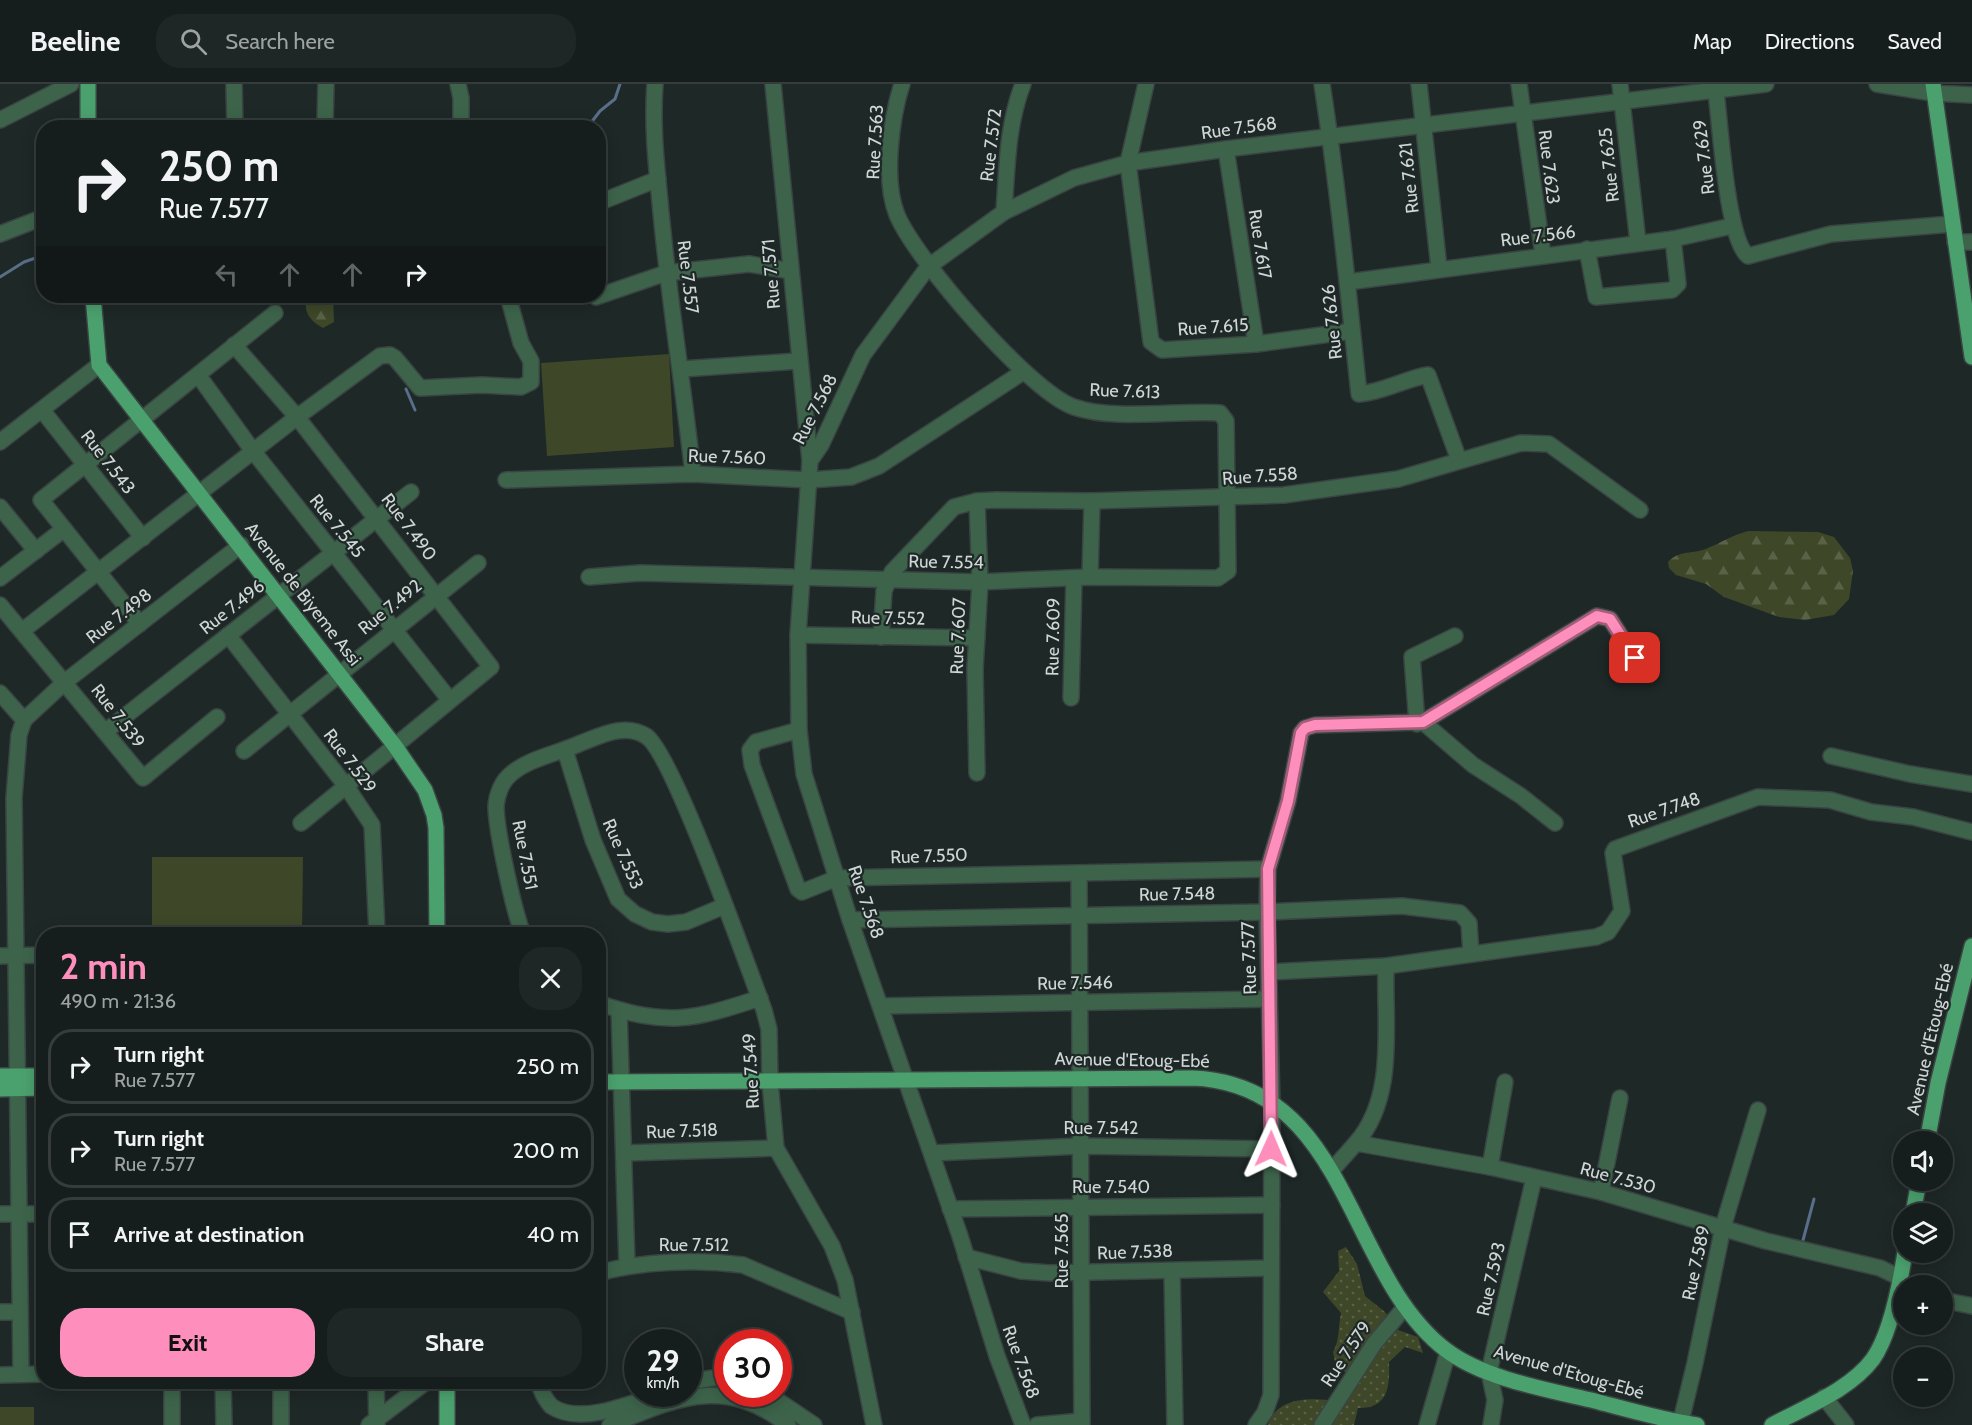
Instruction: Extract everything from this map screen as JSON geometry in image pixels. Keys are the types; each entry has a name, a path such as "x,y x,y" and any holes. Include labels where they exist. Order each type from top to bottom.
{"main road":[{"path":"88,84 88,120"},
{"path":"1933,88 1972,352"},
{"path":"94,303 99,365"},
{"name":"Avenue de Biyeme Assi","path":"99,365 340,673 425,790 434,815 437,927"},
{"name":"Avenue d'Etoug-Ebé","path":"1929,1131 1938,1083 1972,946"},
{"path":"0,1076 36,1086"},
{"path":"0,1089 36,1078"},
{"name":"Avenue d'Etoug-Ebé","path":"606,1082 906,1082 1210,1078 1250,1090 1272,1104 1316,1145 1332,1170 1405,1307 1429,1336 1448,1352 1489,1372 1540,1388 1680,1424 1697,1425"},
{"path":"1772,1425 1824,1397 1859,1373 1872,1360 1881,1344 1893,1308"},
{"path":"447,1389 447,1425"}],"street":[{"path":"0,120 71,84"},
{"path":"234,84 235,120"},
{"path":"324,120 326,84"},
{"path":"458,84 461,98 458,120"},
{"name":"Rue 7.557","path":"655,84 652,124 666,273 682,369 693,474"},
{"name":"Rue 7.571","path":"773,84 798,361 810,461"},
{"name":"Rue 7.563","path":"902,84 896,102 890,176 896,213 928,267"},
{"name":"Rue 7.572","path":"1004,212 1009,143 1016,104 1023,84"},
{"path":"1128,163 1146,84"},
{"name":"Rue 7.626","path":"1323,84 1340,235 1348,282 1359,394 1379,392 1412,377 1428,375 1459,460"},
{"name":"Rue 7.621","path":"1419,84 1439,268"},
{"name":"Rue 7.623","path":"1519,84 1543,255"},
{"name":"Rue 7.625","path":"1620,84 1638,243"},
{"name":"Rue 7.568","path":"1023,1425 882,1006 850,920 804,774 799,730 798,635 800,579 810,461 825,437 863,355 928,267 1004,212 1074,178 1128,163 1226,149 1523,114 1716,86 1766,84"},
{"path":"1877,84 1933,88 1972,95"},
{"name":"Rue 7.629","path":"1716,86 1732,226 1743,253 1748,256 1824,235 1952,224"},
{"name":"Rue 7.617","path":"1226,149 1256,344"},
{"name":"Rue 7.615","path":"1128,163 1152,342 1162,350 1256,344 1352,331"},
{"path":"606,200 658,179"},
{"path":"0,234 36,220"},
{"name":"Rue 7.566","path":"1348,282 1439,268 1673,239 1732,226"},
{"path":"1587,249 1596,297 1672,290 1678,284 1673,239"},
{"path":"1955,242 1972,242"},
{"path":"606,294 666,273 749,264 790,271"},
{"name":"Rue 7.613","path":"928,267 1023,372 1057,400 1095,412 1220,413 1226,421 1228,498"},
{"path":"22,632 297,417 380,356 395,358 420,388 528,385 532,378 531,361 510,303"},
{"path":"140,624 41,500 275,313"},
{"name":"Rue 7.490","path":"234,345 297,417 378,517 491,667 488,672 449,699 300,823"},
{"path":"682,369 798,361"},
{"path":"0,442 99,365"},
{"name":"Rue 7.560","path":"506,480 693,474 809,480 851,477 879,466 1023,372"},
{"name":"Rue 7.545","path":"198,375 253,451 449,699"},
{"name":"Rue 7.543","path":"42,410 143,538"},
{"name":"Rue 7.558","path":"888,580 905,556 954,507 977,501 1092,501 1284,495 1398,479 1521,443 1549,444 1640,510"},
{"name":"Rue 7.496","path":"106,731 411,492"},
{"name":"Rue 7.554","path":"589,577 640,573 980,582 1090,577 1138,579 1224,576 1229,566 1228,498"},
{"name":"Rue 7.607","path":"976,773 976,638 980,582 977,501"},
{"path":"1090,577 1092,501"},
{"path":"0,507 36,551"},
{"path":"0,578 64,529"},
{"name":"Rue 7.498","path":"24,720 66,681 241,545"},
{"name":"Rue 7.492","path":"244,751 436,594 478,563"},
{"name":"Rue 7.609","path":"1071,698 1074,578"},
{"path":"881,637 884,591 888,580"},
{"name":"Rue 7.539","path":"0,604 66,681 143,778 217,717"},
{"path":"1420,723 1597,616 1610,619 1635,658"},
{"name":"Rue 7.529","path":"228,635 346,786 372,825 377,927"},
{"name":"Rue 7.552","path":"798,635 976,638"},
{"path":"1455,636 1412,657 1420,723 1473,765 1521,796 1555,823"},
{"path":"0,693 24,720 7,798 7,864 17,956 21,1374"},
{"name":"Rue 7.577","path":"1256,1425 1265,1412 1271,1395 1272,1104 1268,869 1288,801 1301,733 1305,728 1315,725 1420,723"},
{"name":"Rue 7.549","path":"564,750 607,733 630,729 646,736 658,747 760,998 769,1029 770,1082 776,1148 832,1246 845,1280 874,1425"},
{"name":"Rue 7.550","path":"799,730 756,742 750,750 752,765 798,889 802,892 837,878 1268,869"},
{"name":"Rue 7.553","path":"564,750 593,840 618,899 635,914 652,922 668,924 686,922 724,906"},
{"name":"Rue 7.551","path":"521,927 498,824 496,804 501,786 520,766 564,750"},
{"path":"1831,756 1972,784"},
{"name":"Rue 7.748","path":"1269,972 1386,966 1596,938 1608,932 1622,911 1613,853 1615,849 1758,797 1818,798 1871,812 1913,817 1972,832"},
{"name":"Rue 7.565","path":"1079,873 1082,1423"},
{"name":"Rue 7.548","path":"850,920 1267,912 1402,906 1460,913 1469,923 1471,954"},
{"path":"0,956 36,955"},
{"path":"1332,1170 1370,1127 1378,1110 1386,1047 1386,966"},
{"path":"606,1006 659,1020 681,1019 708,1015 760,998"},
{"name":"Rue 7.546","path":"882,1006 1269,999"},
{"path":"619,1010 627,1265"},
{"path":"1490,1167 1505,1082"},
{"path":"1601,1192 1620,1098"},
{"name":"Rue 7.589","path":"1680,1424 1723,1227 1758,1110"},
{"name":"Rue 7.530","path":"1356,1143 1490,1167 1601,1192 1766,1241 1880,1268 1893,1280"},
{"name":"Rue 7.542","path":"932,1153 1081,1146 1271,1149"},
{"name":"Rue 7.518","path":"625,1153 776,1148"},
{"name":"Rue 7.593","path":"1491,1425 1495,1400 1489,1372 1534,1178"},
{"name":"Rue 7.540","path":"950,1209 1272,1205"},
{"path":"0,1214 36,1214"},
{"name":"Rue 7.538","path":"966,1257 1021,1271 1082,1274 1271,1268"},
{"name":"Rue 7.512","path":"606,1271 627,1265 725,1263 743,1265 852,1312"},
{"path":"1172,1271 1175,1425"},
{"path":"1953,1302 1972,1305"},
{"name":"Rue 7.579","path":"1322,1425 1374,1344 1405,1307"},
{"path":"0,1312 20,1312"},
{"path":"1427,1425 1448,1352"},
{"path":"0,1375 36,1374"},
{"path":"172,1389 172,1425"},
{"path":"223,1389 224,1425"},
{"path":"281,1389 281,1425"},
{"path":"374,1423 376,1389"},
{"path":"374,1423 417,1389"},
{"path":"540,1389 560,1416 574,1421 586,1421 624,1407"},
{"path":"610,1425 677,1399 708,1395 733,1396 754,1402 788,1425"},
{"path":"1824,1397 1846,1425"},
{"path":"787,1407 814,1425"},
{"path":"1037,1425 1082,1423"}],"green space":[{"path":"306,303 333,303 334,322 323,328 308,315"},
{"path":"669,354 674,447 547,456 541,363"},
{"path":"1748,531 1818,532 1834,537 1850,558 1853,571 1849,599 1834,615 1805,620 1779,617 1724,597 1706,584 1676,575 1669,568 1668,562 1677,555 1702,550"},
{"path":"152,857 303,857 302,927 152,927"},
{"path":"1346,1247 1357,1264 1365,1296 1385,1312 1398,1330 1418,1337 1423,1353 1405,1347 1389,1362 1389,1380 1385,1395 1376,1405 1358,1408 1354,1425 1268,1425 1273,1415 1289,1403 1310,1399 1342,1402 1346,1373 1335,1362 1333,1352 1338,1338 1341,1313 1323,1292 1339,1271 1338,1251"},
{"path":"0,1407 34,1407 34,1425 0,1425"}],"waterway":[{"path":"593,120 615,99 620,84"},
{"path":"0,277 24,262 36,258"},
{"path":"406,389 415,410"},
{"path":"1802,1244 1814,1199"}],"route":[{"path":"1271,1149 1268,869 1288,801 1301,733 1305,728 1315,725 1417,724 1423,722 1576,631 1597,616 1610,619 1635,658"}]}
